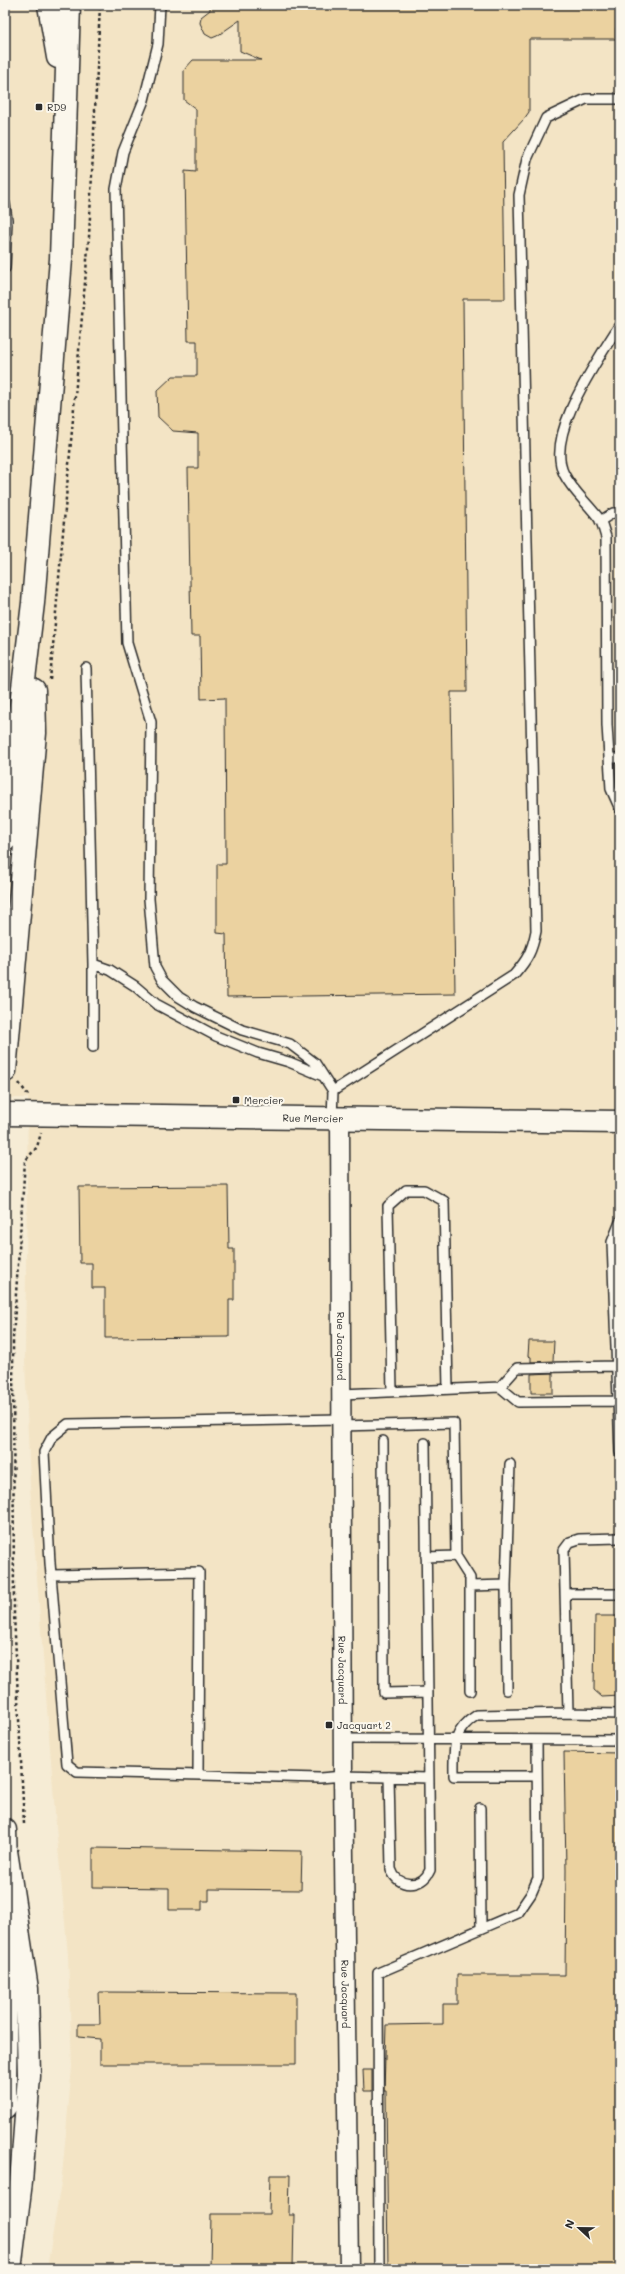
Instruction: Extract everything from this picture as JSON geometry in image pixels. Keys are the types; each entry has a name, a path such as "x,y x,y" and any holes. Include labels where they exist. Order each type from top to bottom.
{"main road":[{"path":"49,5 65,97"},
{"path":"5,840 34,603 61,259 66,144 65,97 69,5"},
{"path":"12,1074 35,733 34,603"},
{"name":"Rue Mercier","path":"5,1114 620,1122"},
{"path":"5,2107 12,1835"},
{"path":"10,2269 21,2182 29,2076 27,1989 12,1835"}],"street":[{"name":"Rue Jacquard","path":"336,1119 342,1394 342,1776 349,2269"}],"lane":[{"path":"160,5 158,44 144,100 123,152 116,189 127,643 151,722 150,899 153,953 156,967 162,980 179,997 195,1007 242,1030 290,1044 315,1063 333,1091 336,1119"},
{"path":"333,1091 514,975 528,959 532,949 536,930 518,195 526,159 546,118 586,99 620,99"},
{"path":"5,204 7,220 5,268"},
{"path":"620,324 580,393 566,421 560,441 560,457 564,474 600,521 606,537 610,788 620,809"},
{"path":"600,521 613,513 620,513"},
{"path":"86,668 93,964 93,1047"},
{"path":"609,758 620,758"},
{"path":"93,964 110,970 135,986 156,1004 216,1036 258,1053 289,1062 323,1076"},
{"path":"392,1391 388,1206 406,1190 424,1190 444,1201 448,1389"},
{"path":"620,1222 612,1242 620,1452"},
{"path":"500,1387 516,1368 616,1366"},
{"path":"342,1394 500,1387 518,1402 617,1401"},
{"path":"429,1778 342,1776 320,1778 77,1772 67,1764 44,1452 52,1436 68,1424 341,1422 454,1423 456,1556 470,1578 470,1691"},
{"path":"383,1441 384,1693 428,1692"},
{"path":"389,1777 391,1869 396,1879 402,1883 413,1884 424,1879 430,1870 425,1443"},
{"path":"507,1690 506,1585 510,1464"},
{"path":"568,1713 564,1550 570,1542 579,1539 620,1538"},
{"path":"426,1557 456,1556"},
{"path":"52,1575 200,1572 198,1775"},
{"path":"470,1586 506,1585"},
{"path":"565,1594 620,1594"},
{"path":"537,1776 454,1776 454,1741 468,1721 477,1715 568,1713 620,1714"},
{"path":"343,1739 429,1741 620,1740"},
{"path":"379,2269 378,1973 518,1913 531,1894 538,1878 537,1740"},
{"path":"480,1808 481,1929"}],"path":[{"path":"49,684 89,237 100,5"},
{"path":"12,1074 19,1085 32,1099 43,1100 40,1141 25,1161 13,1338 14,1614 12,1835"}],"shaded area":[{"path":"5,5 620,5 620,2269 47,2269 62,2176 72,2067 68,1955 56,1826 30,1486 25,1358 28,1098 5,1098"}],"building":[{"path":"210,5 620,5 620,28 616,28 616,39 529,39 529,112 503,142 505,299 463,299 467,692 451,692 455,994 227,997 226,934 217,933 217,864 226,864 225,698 201,699 200,636 191,636 188,468 198,468 198,433 173,431 158,417 157,391 173,376 197,376 197,341 188,341 185,171 196,172 196,109 184,100 184,70 193,60 261,60 240,51 240,20 212,38 205,34 200,23 201,17 210,10"},
{"path":"228,1186 229,1249 234,1249 234,1300 229,1300 229,1337 105,1338 105,1288 92,1288 92,1263 80,1263 79,1187"},
{"path":"529,1341 554,1341 553,1361 531,1362 531,1357 528,1356"},
{"path":"553,1373 553,1393 531,1393 531,1374"},
{"path":"595,1616 620,1616 620,1696 602,1697 594,1690"},
{"path":"564,1752 619,1753 620,2269 388,2269 386,2091 384,2091 386,2025 443,2024 443,2004 457,2004 457,1975 565,1975 566,1870"},
{"path":"93,1848 302,1851 301,1890 209,1889 209,1901 202,1901 202,1910 169,1910 169,1888 93,1887"},
{"path":"99,1992 296,1993 296,2064 100,2064 100,2039 78,2037 78,2024 100,2024"},
{"path":"363,2070 372,2070 372,2091 364,2091"},
{"path":"270,2175 290,2175 289,2215 294,2215 293,2269 210,2269 211,2214 269,2214"}],"place":[{"name":"RD9","path":"39,107"},
{"name":"Mercier","path":"236,1100"},
{"name":"Jacquart 2","path":"329,1725"}]}
